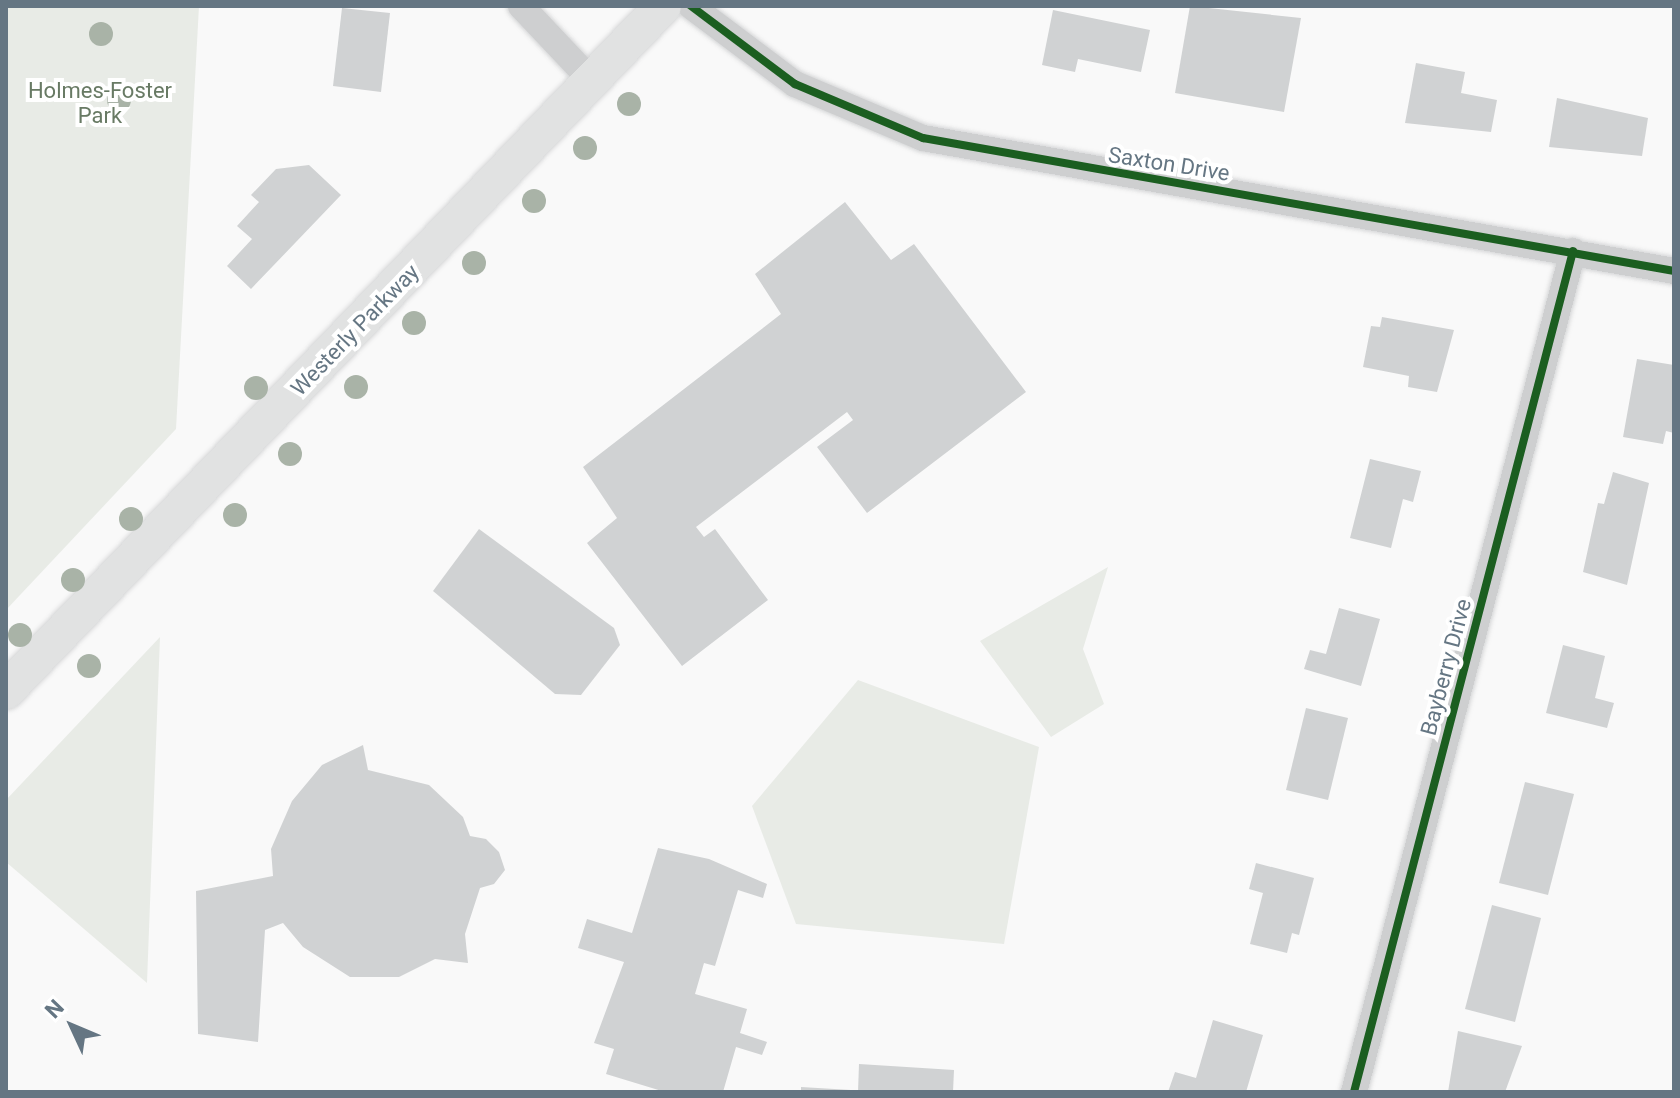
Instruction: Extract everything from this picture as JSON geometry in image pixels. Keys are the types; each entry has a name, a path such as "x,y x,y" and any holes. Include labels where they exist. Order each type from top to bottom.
{"main road":[{"name":"Westerly Parkway","path":"6,691 663,6"},
{"name":"Westerly Parkway","path":"6,699 46,652"}],"street":[{"path":"521,6 592,81"},
{"name":"Saxton Drive","path":"691,6 795,84 923,138 1674,271"},
{"name":"Bayberry Drive","path":"1354,1092 1573,251"}],"green space":[{"name":"Holmes-Foster Park","path":"6,6 199,6 176,429 6,610"},
{"path":"1108,567 1083,649 1104,704 1051,737 980,641"},
{"path":"160,637 147,983 6,862 6,800"},
{"path":"858,680 1039,747 1004,944 796,924 752,806"}],"building":[{"path":"1190,6 1301,18 1284,112 1175,93"},
{"path":"342,8 390,13 381,92 333,86"},
{"path":"1053,10 1150,30 1141,72 1078,59 1075,72 1042,65"},
{"path":"1416,63 1465,72 1461,93 1497,100 1491,132 1405,123"},
{"path":"1557,98 1648,118 1642,156 1549,147"},
{"path":"309,165 341,195 251,289 227,266 252,239 237,226 259,202 251,195 276,169"},
{"path":"845,202 891,260 914,244 1026,392 867,513 817,447 853,420 847,412 696,527 704,537 715,529 768,600 682,666 587,543 617,518 583,467 781,314 755,274"},
{"path":"1382,317 1454,330 1437,392 1408,387 1409,376 1363,367 1371,326 1380,327"},
{"path":"1637,359 1674,365 1674,433 1666,431 1663,444 1623,437"},
{"path":"1370,459 1421,471 1413,502 1403,499 1391,548 1350,538"},
{"path":"1613,472 1649,483 1627,585 1583,572 1598,503 1604,504"},
{"path":"479,529 614,628 620,645 581,695 555,694 433,591"},
{"path":"1339,608 1380,619 1361,686 1304,669 1310,650 1326,654"},
{"path":"1563,645 1605,656 1595,698 1614,703 1607,728 1546,713"},
{"path":"1306,708 1348,718 1328,800 1286,790"},
{"path":"363,745 368,770 429,785 463,817 470,836 486,839 499,852 505,870 494,884 480,888 465,934 468,963 435,959 399,977 350,977 303,947 283,923 265,930 258,1042 198,1034 196,891 273,876 271,849 292,801 322,765"},
{"path":"1525,782 1574,794 1548,895 1499,883"},
{"path":"658,848 709,859 767,884 763,898 738,890 715,966 704,963 695,994 747,1009 740,1033 767,1042 762,1055 736,1047 723,1092 665,1092 606,1074 614,1049 594,1043 624,962 578,948 587,919 632,933"},
{"path":"1256,863 1314,878 1299,935 1292,933 1287,953 1250,944 1263,893 1249,889"},
{"path":"1492,905 1541,918 1515,1022 1465,1009"},
{"path":"1213,1020 1263,1035 1246,1092 1168,1092 1175,1072 1196,1078"},
{"path":"1458,1031 1522,1046 1505,1092 1448,1092"},
{"path":"859,1064 954,1070 953,1092 858,1092"},
{"path":"801,1087 851,1090 851,1092 801,1092"}],"cycle path":[{"path":"691,6 795,84 923,138 1674,271"},
{"path":"1354,1092 1573,251"}]}
